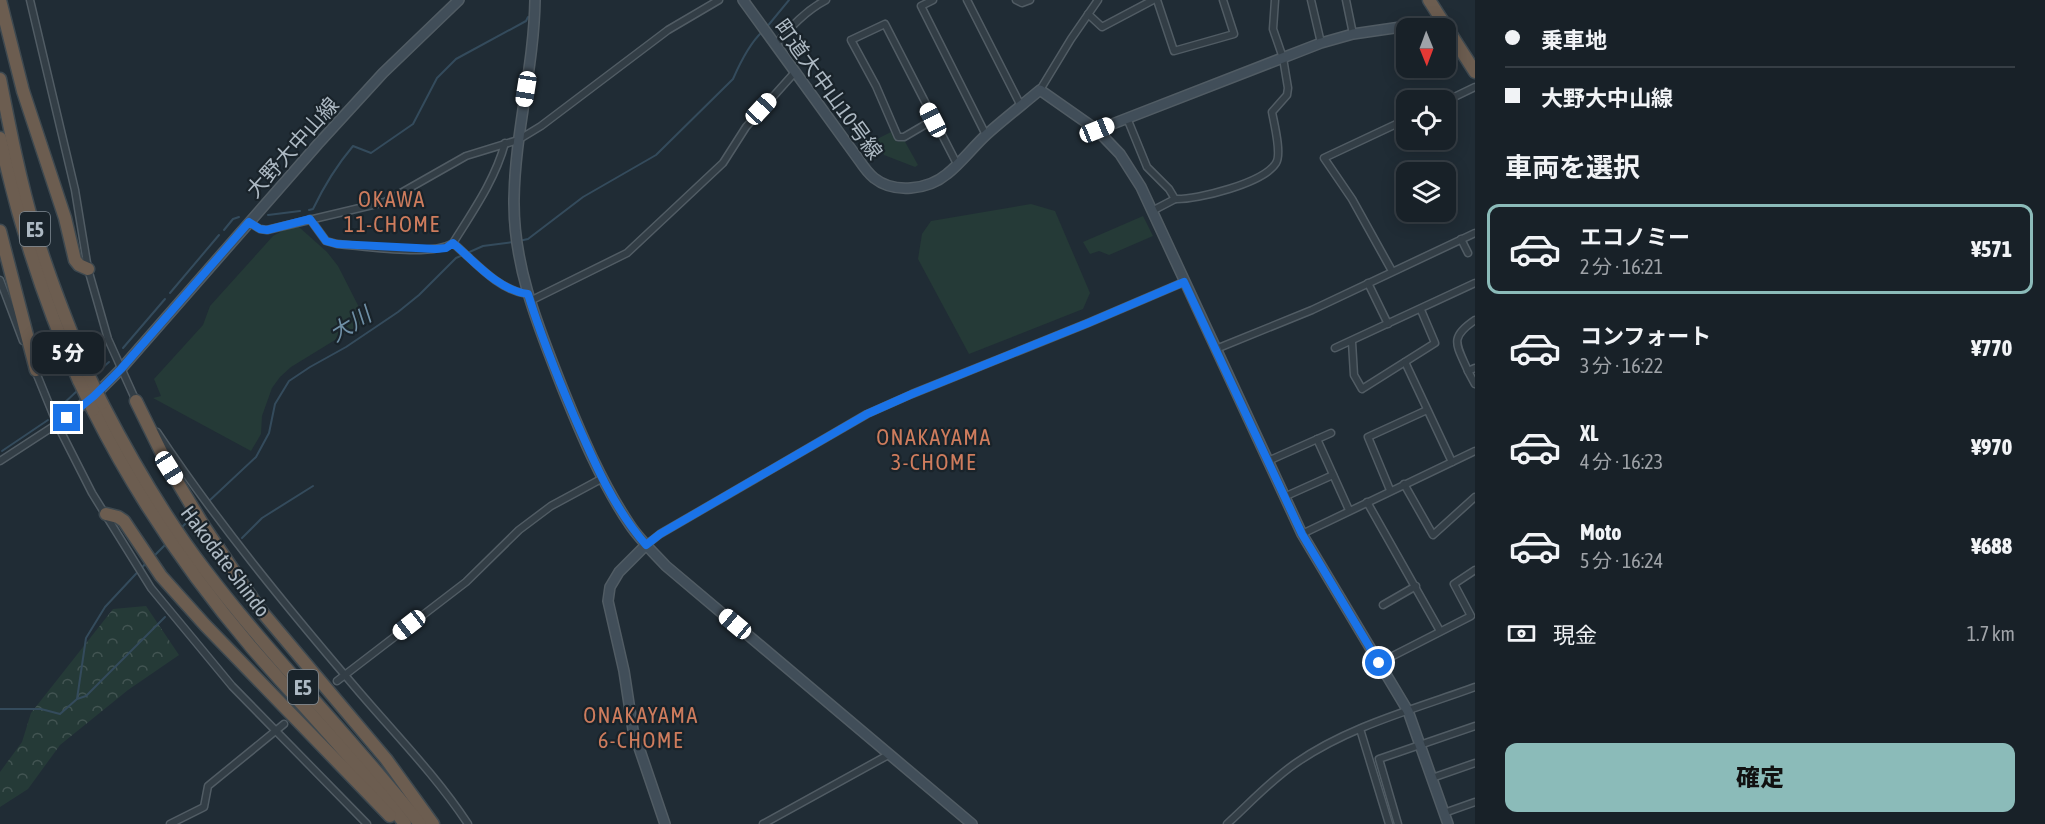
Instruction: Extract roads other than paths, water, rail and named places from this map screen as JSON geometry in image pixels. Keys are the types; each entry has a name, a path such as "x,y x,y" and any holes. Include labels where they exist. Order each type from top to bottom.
{"highway":[{"path":"0,0 23,91 65,219 75,260 88,270"},
{"path":"1430,0 1440,18"},
{"path":"1456,43 1475,72"},
{"name":"Hakodate Shindo","path":"0,78 17,160 36,232 84,377"},
{"name":"Hakodate Shindo","path":"0,138 16,206 34,267 57,329 84,377 97,406 147,484 170,530 252,648 377,788 405,824"},
{"path":"0,231 36,370"},
{"path":"136,401 169,468 205,528 258,607 386,759 433,824"},
{"path":"106,514 124,521 161,576 396,824"},
{"name":"Hakodate Shindo","path":"184,552 345,734 420,824"}],"street":[{"name":"大野大中山線","path":"57,424 94,396 121,369 383,73 459,0"},
{"path":"535,0 518,140 514,200 518,250 538,327 601,478 632,528 666,566 972,824"},
{"path":"249,222 260,229 267,230 386,202 466,156 518,140 541,126 668,30 719,0"},
{"name":"町道大中山10号線","path":"743,0 872,177 896,187 916,188 935,182 948,174 986,135 1040,90"},
{"path":"773,42 810,9 826,0"},
{"path":"933,0 921,6 986,135"},
{"path":"967,0 1021,106"},
{"path":"1016,0 1022,3 1030,0"},
{"path":"1098,0 1040,90 1097,130 1120,154 1132,171 1302,534 1408,711 1448,824"},
{"path":"1088,14 1102,27 1155,0 1174,51 1234,34 1223,0"},
{"path":"1152,211 1175,199 1188,199 1249,182 1276,163 1278,156 1272,112 1287,95 1288,88 1283,58 1273,30 1275,0"},
{"path":"1311,0 1321,43"},
{"path":"1346,0 1353,34"},
{"path":"33,1 75,190 88,270 108,339 136,401 216,516 345,675 422,762 468,824"},
{"path":"933,120 904,137 898,137 876,86 851,40 885,24 957,164"},
{"path":"1097,130 1321,43 1353,34 1396,28"},
{"path":"453,243 505,287 529,298 627,253 723,163 746,127 796,71"},
{"path":"1456,96 1475,87"},
{"path":"1127,118 1147,167 1169,189 1175,199"},
{"path":"1392,272 1352,199 1324,158 1396,124"},
{"path":"310,219 326,241 337,244 446,248 453,243 487,189 497,170 505,143"},
{"path":"1216,350 1312,310 1475,232"},
{"path":"1461,239 1468,253"},
{"path":"0,280 57,424 92,493 151,588 232,686 367,824"},
{"path":"665,824 633,730 624,671 608,601 610,587 619,572 660,534 867,414 1184,282"},
{"path":"1335,348 1475,283"},
{"path":"1368,284 1388,324"},
{"path":"1352,342 1354,375 1362,389 1435,343 1421,310"},
{"path":"1475,320 1460,330 1457,336 1457,344 1472,369 1475,384"},
{"path":"1405,362 1452,462"},
{"path":"1390,490 1368,437 1427,410"},
{"path":"0,461 57,424"},
{"path":"1268,461 1331,433"},
{"path":"1317,440 1349,510"},
{"path":"1302,534 1475,451"},
{"path":"1284,497 1333,475"},
{"path":"337,681 466,582 519,530 551,506 601,478"},
{"path":"1404,484 1433,535 1475,497"},
{"path":"1367,502 1440,631"},
{"path":"1379,663 1440,631 1474,617 1454,584 1475,570"},
{"path":"1383,605 1416,585"},
{"path":"1227,824 1281,774 1335,740 1475,687"},
{"path":"170,824 204,807 208,786 284,724"},
{"path":"1398,824 1379,759 1475,726"},
{"path":"1360,729 1389,824"},
{"path":"763,824 890,754"},
{"path":"1432,778 1475,763"},
{"path":"1444,813 1475,802"}],"waterway":[{"name":"大川","path":"766,28 789,0"},
{"path":"309,210 313,209 331,176 353,146 371,153 413,124 437,78 456,59 526,21 528,17"},
{"name":"大川","path":"519,241 528,239 583,197 656,155 733,79 749,48 762,32"},
{"path":"268,215 300,211"},
{"path":"224,230 233,219 239,217"},
{"path":"170,293 219,235"},
{"name":"大川","path":"209,501 256,457 269,433 275,404 289,381 398,312 419,295 456,258 483,246 513,242"},
{"path":"123,348 165,299"},
{"path":"93,376 109,362"},
{"path":"60,407 78,390"},
{"path":"2,451 48,420"},
{"path":"242,538 262,518 313,486"},
{"name":"大川","path":"181,528 192,517"},
{"name":"大川","path":"154,556 167,543"},
{"name":"大川","path":"0,709 41,709 60,714 77,699 86,638 105,607 147,562"},
{"path":"77,699 86,696 165,617"}],"district":[{"name":"OKAWA 11-CHOME","path":"392,212"},
{"name":"ONAKAYAMA 3-CHOME","path":"934,450"},
{"name":"ONAKAYAMA 6-CHOME","path":"641,728"}]}
